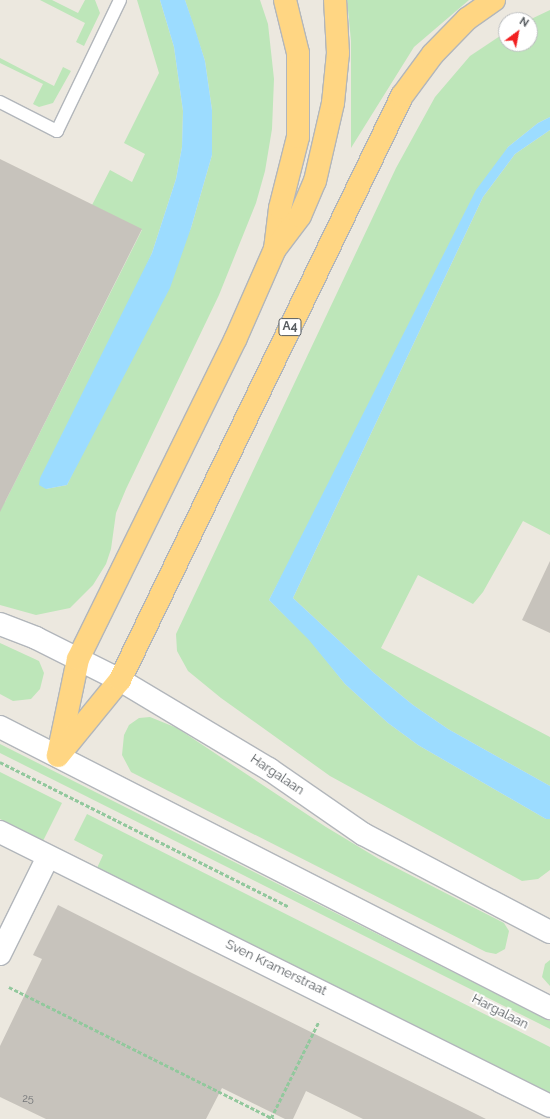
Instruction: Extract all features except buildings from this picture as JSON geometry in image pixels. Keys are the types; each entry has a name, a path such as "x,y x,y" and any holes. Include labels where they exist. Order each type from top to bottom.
{"highway":[{"path":"276,249 280,208 298,137 298,53 285,0"},
{"path":"58,756 78,659 232,347 276,249 300,216 325,144 334,103 338,53 334,0"},
{"name":"A4","path":"120,680 402,96 433,54 466,19 494,0"},
{"path":"58,756 120,680"}],"main road":[{"name":"Hargalaan","path":"0,624 78,659 120,680 269,769 363,834 550,932"},
{"name":"Hargalaan","path":"0,727 550,1008"},
{"name":"Sven Kramerstraat","path":"0,832 332,995 550,1106"},
{"path":"0,954 48,856"}],"lane":[{"path":"0,102 57,131 120,0"}],"path":[{"path":"0,762 294,909"},
{"path":"9,987 271,1119 332,995"}],"green space":[{"path":"40,0 52,0 78,13 85,0 95,0 100,13 84,46 76,42 85,23"},
{"path":"137,0 160,0 174,47 183,111 182,147 176,179 152,253 46,489 67,485 191,228 212,155 212,110 205,61 185,0 260,0 268,24 274,79 272,129 265,171 256,203 219,295 126,489 116,513 111,549 106,564 93,585 70,608 36,615 0,605 0,501 5,502 142,230 92,205 110,170 132,182 145,154 124,143 159,73"},
{"path":"347,0 469,0 414,47 351,148 351,41"},
{"path":"550,10 550,117 538,123 508,147 269,600 310,640 345,684 388,723 418,745 546,819 550,819 550,870 538,879 522,881 330,776 221,698 188,671 177,651 176,634 396,168 435,97 470,56 498,37 498,52 538,52 538,16"},
{"path":"0,58 54,86 63,67 71,71 53,103 39,107 33,104 43,84 0,63"},
{"path":"550,130 550,535 523,521 483,592 473,604 418,575 381,648 550,737 550,786 448,729 413,705 374,673 293,598 483,197 515,154"},
{"path":"0,643 39,661 44,673 40,689 31,699 13,701 0,694"},
{"path":"150,717 177,728 326,827 379,859 504,923 509,931 505,949 496,954 486,952 131,772 122,755 124,735 129,725 139,718"},
{"path":"0,744 550,1021 550,1029 0,753"},
{"path":"0,772 62,803 43,841 0,819"},
{"path":"87,814 550,1047 550,1093 97,868 103,855 74,840"},
{"path":"550,960 550,986 542,977 545,964"}],"water":[{"path":"160,0 185,0 195,29 205,61 212,110 212,155 191,228 170,288 67,485 46,489 39,485 40,478 152,253 176,179 182,147 183,111 174,47"},
{"path":"550,117 550,130 515,154 483,197 293,598 374,673 413,705 448,729 550,786 550,819 546,819 418,745 388,723 345,684 309,640 269,600 476,190 508,147 538,123"}]}
